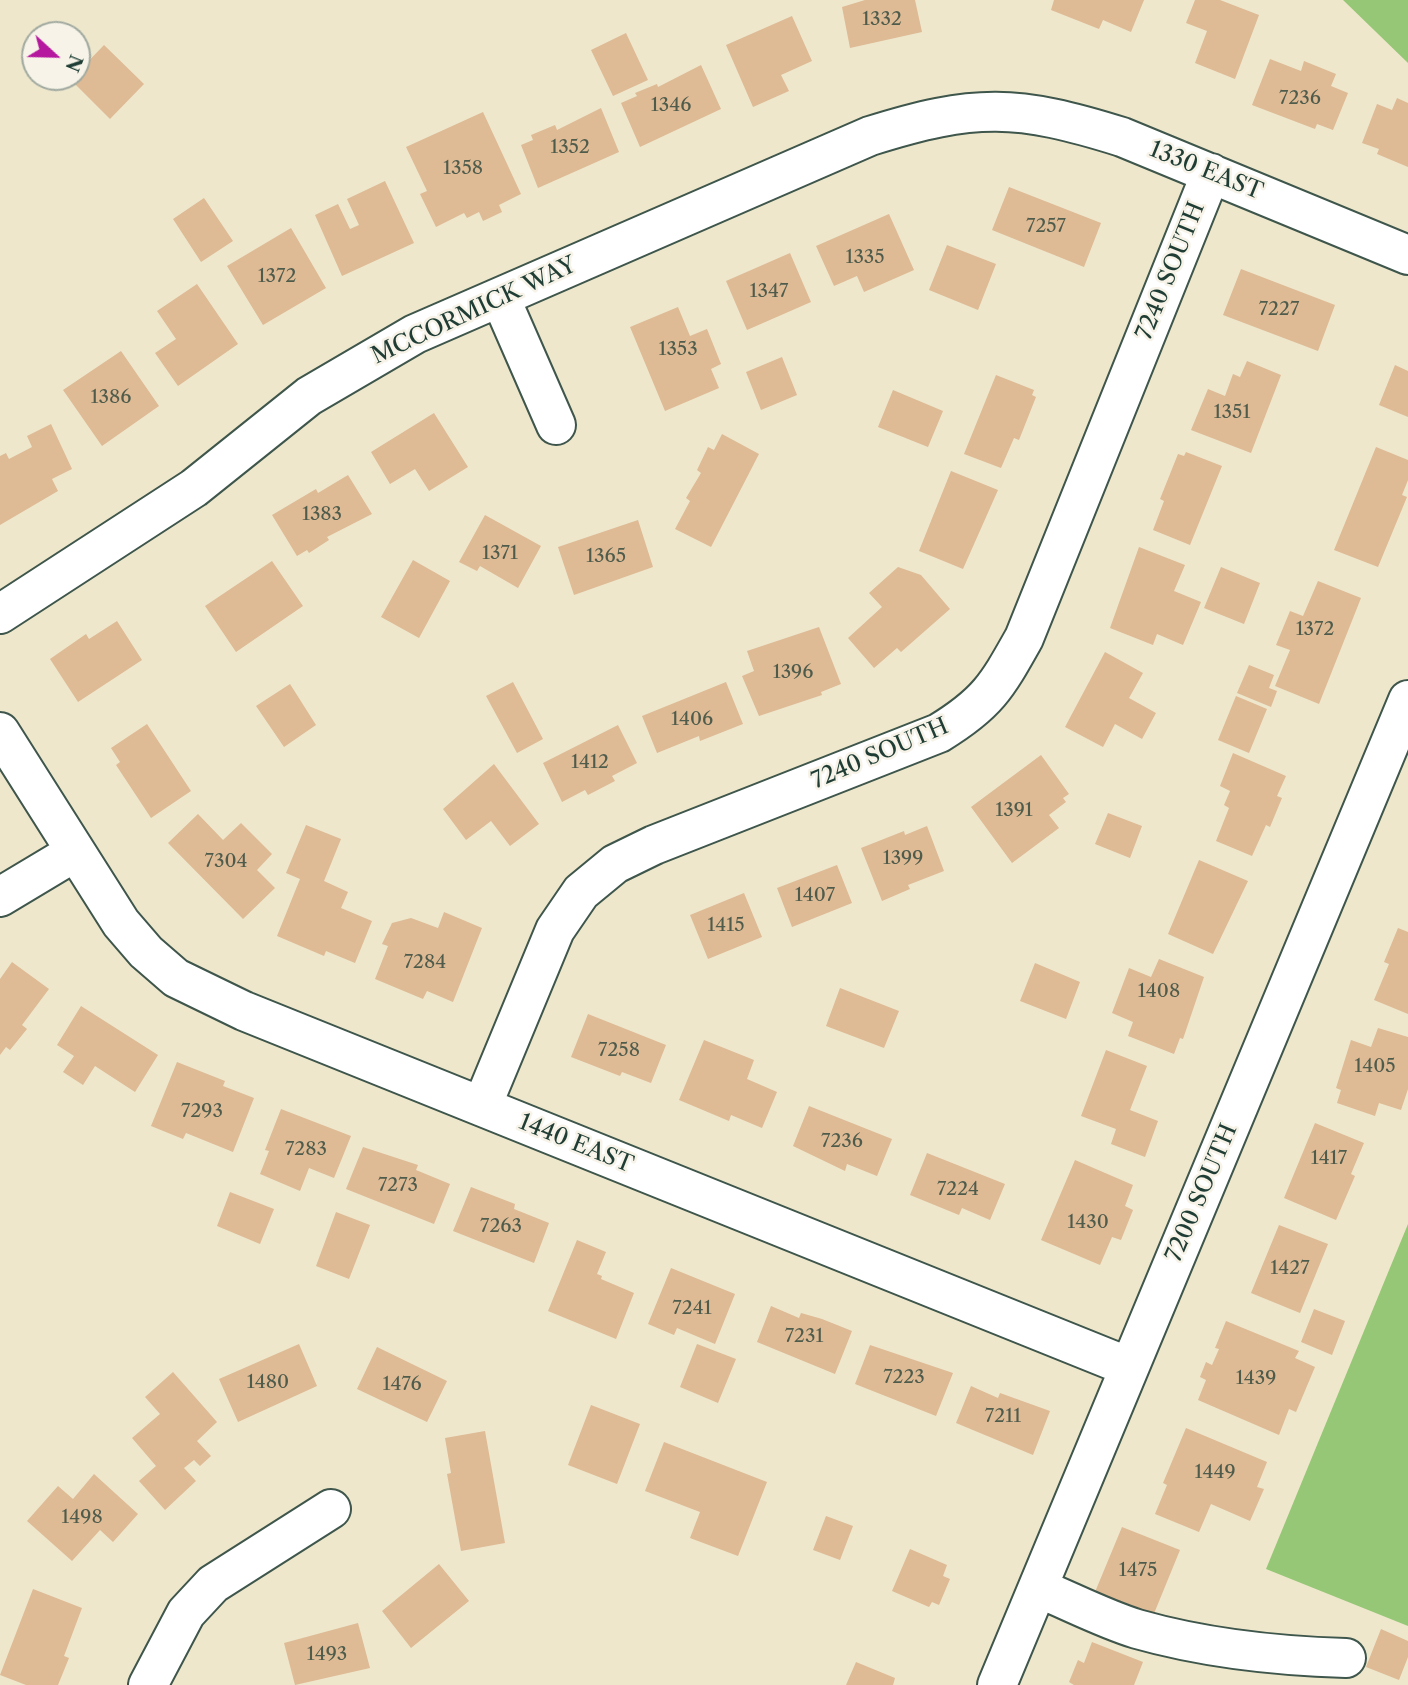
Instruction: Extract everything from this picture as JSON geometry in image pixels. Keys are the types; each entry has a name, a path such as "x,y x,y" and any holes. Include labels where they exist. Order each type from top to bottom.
{"street":[{"name":"1330 EAST","path":"997,109 1037,114 1080,124 1211,173 1408,255"},
{"name":"MCCORMICK WAY","path":"0,614 194,488 321,389 415,334 870,136 958,112 997,109"},
{"name":"7240 SOUTH","path":"482,1105 555,930 581,892 615,864 654,845 939,733 976,711 1002,678 1024,638 1211,173"},
{"path":"500,297 556,425"},
{"name":"7200 SOUTH","path":"997,1685 1406,709"},
{"name":"1440 EAST","path":"0,732 121,923 146,952 176,978 244,1011 1129,1367"},
{"path":"0,897 75,852"},
{"path":"148,1685 186,1613 213,1584 331,1509"},
{"path":"1038,1588 1134,1628 1158,1634 1239,1649 1346,1658"}],"green space":[{"path":"1343,0 1408,0 1408,63"},
{"path":"1408,1224 1408,1626 1266,1569"}],"building":[{"path":"865,0 915,0 922,32 850,48 842,7"},
{"path":"1054,0 1144,0 1131,32 1103,20 1099,29 1051,10"},
{"path":"1195,0 1220,0 1259,15 1235,79 1195,63 1207,31 1186,23"},
{"path":"792,16 812,61 781,75 789,91 753,107 726,45"},
{"path":"626,33 648,80 613,96 591,50"},
{"path":"104,45 144,84 110,119 82,91 91,91 91,58"},
{"path":"1270,59 1301,71 1304,61 1336,74 1331,86 1348,93 1333,130 1317,124 1315,129 1252,105"},
{"path":"701,65 721,109 640,147 621,103 637,96 635,93 657,84 658,87"},
{"path":"1397,98 1408,103 1408,167 1377,154 1379,149 1362,143 1377,104 1392,110"},
{"path":"601,108 619,152 538,188 521,145 533,140 531,135 555,125 557,130"},
{"path":"483,112 521,194 499,205 502,212 483,221 479,212 467,218 464,213 436,227 420,194 427,191 406,147"},
{"path":"385,181 414,243 342,276 315,215 338,204 350,229 359,225 347,199"},
{"path":"1009,187 1101,223 1084,267 992,230"},
{"path":"204,198 233,241 201,262 173,219"},
{"path":"889,214 914,270 864,292 857,276 834,286 816,246"},
{"path":"291,228 326,288 263,325 227,266"},
{"path":"947,245 996,264 978,310 929,290"},
{"path":"790,253 811,302 747,330 726,281"},
{"path":"1241,269 1335,305 1318,351 1223,315"},
{"path":"197,284 238,344 178,386 155,353 176,339 157,311"},
{"path":"678,307 690,336 707,329 721,364 711,369 719,388 665,411 630,327"},
{"path":"121,351 159,406 102,446 63,390"},
{"path":"782,357 797,395 761,410 746,372"},
{"path":"1247,361 1281,375 1251,453 1191,430 1208,389 1225,396 1233,374 1240,377"},
{"path":"1395,365 1408,371 1408,417 1379,405"},
{"path":"996,375 1034,390 1032,395 1036,397 1019,440 1014,438 1001,468 964,454"},
{"path":"893,390 943,411 928,447 878,427"},
{"path":"434,413 468,467 429,491 415,469 390,484 371,452"},
{"path":"51,424 72,469 52,479 58,491 0,525 0,456 6,453 9,459 32,447 27,436"},
{"path":"722,434 759,454 711,547 675,529 690,501 686,498 701,473 697,470 708,447 714,450"},
{"path":"1376,447 1408,460 1408,480 1402,495 1407,497 1378,567 1334,550"},
{"path":"1186,452 1222,466 1190,545 1153,530 1164,501 1160,499 1178,454 1184,456"},
{"path":"951,471 998,490 963,569 919,551"},
{"path":"348,475 372,514 327,537 329,540 309,553 307,550 297,556 272,515 316,489 318,493"},
{"path":"485,515 541,546 518,588 480,566 477,571 459,562"},
{"path":"638,520 653,567 574,595 558,547"},
{"path":"1139,547 1185,565 1174,591 1201,602 1183,645 1157,634 1153,645 1110,628"},
{"path":"413,560 450,581 419,638 381,617"},
{"path":"272,561 303,606 236,652 205,606"},
{"path":"898,567 921,575 950,609 901,652 897,648 874,668 848,638 882,607 869,593"},
{"path":"1221,567 1260,583 1244,624 1204,608"},
{"path":"1318,581 1361,598 1319,704 1275,686 1290,650 1276,645 1290,611 1303,616"},
{"path":"117,621 142,660 78,702 50,659 86,634 89,639"},
{"path":"819,627 841,684 821,692 822,695 759,716 742,676 754,671 747,651"},
{"path":"1105,652 1143,673 1129,698 1156,713 1142,739 1115,724 1103,747 1065,727"},
{"path":"1249,665 1274,675 1269,688 1277,691 1271,707 1237,693"},
{"path":"513,682 543,739 517,753 486,696"},
{"path":"726,682 743,724 700,741 699,736 657,753 642,716"},
{"path":"290,684 316,725 284,747 256,706"},
{"path":"1236,696 1267,709 1249,753 1218,740"},
{"path":"147,724 191,791 151,818 116,765 120,762 111,748"},
{"path":"618,725 637,763 612,776 615,781 588,795 585,790 562,802 543,763"},
{"path":"1233,753 1286,776 1277,796 1282,798 1270,827 1266,825 1252,856 1216,841 1229,808 1224,805 1230,791 1220,786"},
{"path":"1041,755 1069,794 1063,798 1066,802 1049,815 1059,828 1012,863 971,807"},
{"path":"494,764 539,824 510,846 491,821 466,840 443,809"},
{"path":"1108,813 1142,826 1130,858 1095,844"},
{"path":"198,814 223,840 241,823 272,854 257,870 275,888 243,919 168,843"},
{"path":"306,825 341,839 324,881 348,892 341,908 372,921 355,963 326,951 324,956 277,936 300,879 286,873"},
{"path":"927,826 944,871 908,885 910,889 882,901 861,848 904,831 905,835"},
{"path":"1199,860 1248,881 1213,954 1168,934"},
{"path":"837,865 852,903 792,927 777,888"},
{"path":"744,893 762,937 708,959 690,915"},
{"path":"444,912 482,928 453,1002 427,991 423,999 375,979 388,946 382,944 392,923 411,918 438,928"},
{"path":"1398,928 1408,932 1408,1014 1374,1000 1389,964 1384,962"},
{"path":"1159,959 1204,977 1183,1039 1180,1038 1174,1054 1128,1036 1133,1022 1112,1013 1129,968 1151,977"},
{"path":"12,962 49,989 22,1025 27,1029 10,1050 6,1047 0,1055 0,979"},
{"path":"1035,963 1080,982 1066,1019 1020,1001"},
{"path":"840,988 899,1011 884,1048 826,1026"},
{"path":"81,1006 158,1055 135,1092 95,1066 83,1085 63,1072 74,1056 57,1045"},
{"path":"588,1014 666,1045 651,1083 622,1072 620,1076 571,1057"},
{"path":"1378,1028 1408,1037 1408,1089 1401,1110 1379,1103 1375,1116 1337,1103 1341,1090 1336,1088 1351,1040 1371,1047"},
{"path":"704,1040 754,1060 747,1079 777,1092 762,1128 731,1115 729,1121 679,1100"},
{"path":"1106,1050 1147,1066 1130,1110 1158,1121 1145,1157 1111,1144 1116,1129 1081,1116"},
{"path":"177,1062 225,1081 223,1086 254,1098 233,1152 186,1133 183,1139 151,1126"},
{"path":"809,1106 892,1139 877,1176 847,1164 845,1171 793,1146"},
{"path":"281,1109 351,1136 334,1178 309,1168 300,1191 260,1174 269,1151 265,1150"},
{"path":"1315,1123 1364,1143 1351,1174 1355,1176 1336,1220 1284,1198"},
{"path":"363,1147 418,1165 416,1170 450,1184 434,1224 346,1189"},
{"path":"927,1153 1005,1184 990,1220 962,1208 959,1215 910,1195"},
{"path":"1075,1160 1133,1185 1125,1206 1133,1210 1121,1240 1112,1237 1100,1265 1041,1240"},
{"path":"471,1187 515,1204 514,1209 549,1223 534,1263 453,1231"},
{"path":"230,1192 274,1209 260,1244 217,1226"},
{"path":"336,1212 370,1225 349,1279 316,1266"},
{"path":"1279,1225 1328,1244 1300,1313 1251,1293"},
{"path":"577,1240 606,1252 597,1274 602,1276 601,1279 634,1293 616,1339 548,1311"},
{"path":"671,1268 735,1294 715,1344 677,1328 674,1335 648,1324"},
{"path":"771,1306 799,1318 801,1313 852,1331 835,1374 757,1342"},
{"path":"1314,1309 1345,1321 1332,1355 1301,1342"},
{"path":"1226,1321 1299,1351 1295,1358 1315,1367 1296,1412 1289,1409 1279,1435 1198,1400 1206,1380 1200,1377 1206,1362 1212,1365 1219,1349 1215,1348"},
{"path":"299,1344 317,1386 238,1422 219,1379"},
{"path":"697,1344 736,1359 718,1403 680,1387"},
{"path":"870,1345 953,1373 936,1416 855,1384"},
{"path":"377,1347 447,1381 427,1422 357,1389"},
{"path":"173,1372 217,1422 197,1441 211,1456 200,1466 194,1460 184,1468 196,1481 165,1510 139,1481 156,1466 132,1438 160,1414 145,1397"},
{"path":"971,1386 998,1398 1000,1393 1050,1411 1033,1455 956,1423"},
{"path":"591,1405 640,1424 617,1484 568,1465"},
{"path":"1186,1428 1267,1462 1257,1487 1264,1489 1250,1521 1211,1504 1199,1532 1155,1514 1167,1485 1163,1483"},
{"path":"485,1431 505,1543 461,1551 447,1474 451,1473 445,1438"},
{"path":"664,1442 767,1482 738,1556 690,1538 700,1512 645,1491"},
{"path":"94,1474 138,1514 113,1542 100,1530 72,1561 27,1521 58,1486 73,1499"},
{"path":"826,1516 853,1526 840,1560 813,1550"},
{"path":"1122,1527 1180,1550 1153,1616 1095,1592"},
{"path":"910,1549 947,1565 943,1576 950,1579 939,1605 932,1602 929,1607 892,1591"},
{"path":"439,1564 469,1601 411,1648 382,1611"},
{"path":"33,1589 82,1608 64,1656 69,1658 58,1685 26,1685 0,1675"},
{"path":"358,1623 370,1668 295,1685 284,1643"},
{"path":"1381,1629 1408,1641 1408,1657 1399,1680 1366,1667"},
{"path":"1092,1642 1143,1662 1134,1685 1074,1685 1069,1682 1078,1660 1084,1663"},
{"path":"856,1662 895,1678 893,1685 846,1685"}]}
